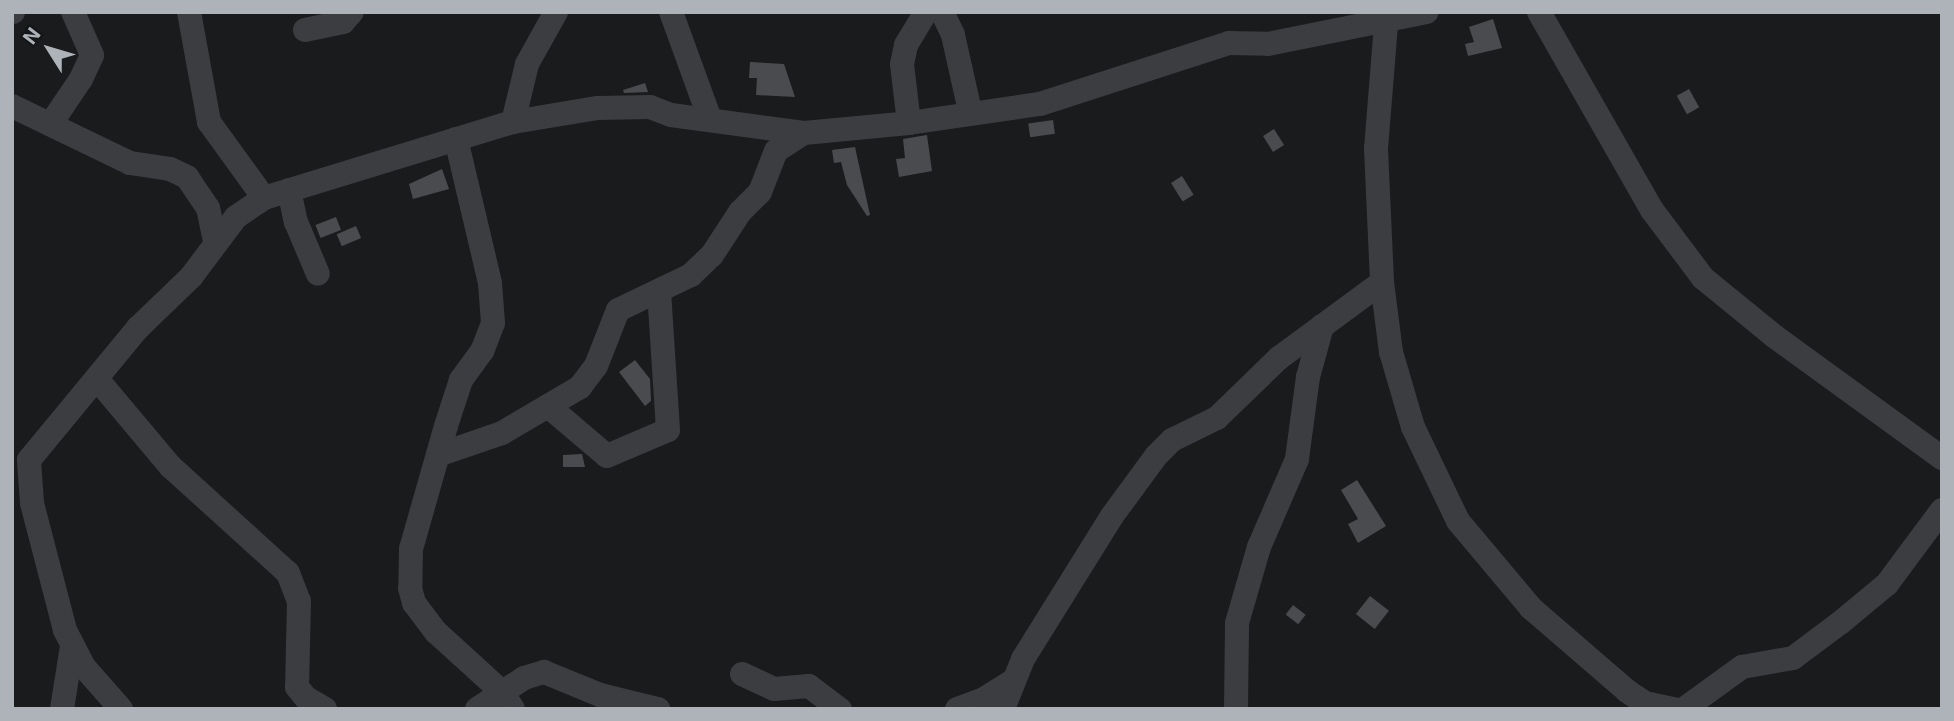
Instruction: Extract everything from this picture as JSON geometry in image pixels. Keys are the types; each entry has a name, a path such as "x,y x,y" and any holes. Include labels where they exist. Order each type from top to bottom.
{"street":[{"path":"52,122 81,79 92,55 73,12"},
{"path":"189,12 209,122 264,198"},
{"path":"305,30 343,22 352,12"},
{"path":"513,122 527,64 556,12"},
{"path":"671,12 697,93 710,119"},
{"path":"909,123 902,64 906,45 926,12"},
{"path":"942,12 953,35 970,111"},
{"path":"121,709 95,682 72,646 50,583 32,503 29,460 154,310 191,277 236,217 264,198 373,169 513,122 634,106 804,133 909,123 970,111 1040,104 1229,43 1268,44 1387,17 1427,12"},
{"path":"1539,12 1647,202 1703,278 1774,336 1942,458"},
{"path":"1387,17 1376,149 1382,282 1402,390 1424,451 1458,521 1531,608 1597,667 1645,703 1674,709"},
{"path":"12,106 52,122 130,163 170,169 187,177 208,208 215,242"},
{"path":"438,455 502,433 591,376 618,310 691,275 712,255 740,212 760,192 776,151 804,133"},
{"path":"456,139 494,313 489,338 461,380 411,549 414,603 443,639 507,700"},
{"path":"289,190 296,222 318,274"},
{"path":"1003,709 1013,681 1112,516 1156,456 1172,440 1217,418 1279,358 1382,282"},
{"path":"548,406 607,456 668,430 659,292"},
{"path":"1236,709 1237,622 1259,547 1297,459 1308,377 1322,326"},
{"path":"97,379 170,466 288,573 299,601 297,687 306,698 325,709"},
{"path":"1685,709 1742,667 1793,658 1840,623 1887,584 1942,510"},
{"path":"62,709 72,646"},
{"path":"477,709 507,700 544,672 600,695 658,709"},
{"path":"742,674 774,690 809,686 839,709"},
{"path":"957,709 984,699 1013,681"}],"building":[{"path":"1493,19 1502,48 1468,56 1465,44 1474,42 1469,27"},
{"path":"750,62 784,64 795,97 756,95 757,78 749,78"},
{"path":"645,83 648,92 624,93 623,90"},
{"path":"1689,89 1699,107 1687,114 1677,96"},
{"path":"1053,120 1055,134 1030,137 1028,123"},
{"path":"1274,129 1284,145 1273,152 1263,136"},
{"path":"927,135 932,171 899,177 896,159 905,158 903,139"},
{"path":"855,147 870,215 867,216 847,185 841,162 834,163 832,150"},
{"path":"442,169 449,189 413,199 409,184"},
{"path":"1182,176 1194,195 1183,202 1171,183"},
{"path":"336,217 341,230 320,238 315,225"},
{"path":"356,226 361,238 342,246 337,234"},
{"path":"635,360 650,379 651,401 645,406 619,372"},
{"path":"582,454 585,467 563,467 563,455"},
{"path":"1357,480 1386,526 1358,543 1348,524 1358,519 1341,490"},
{"path":"1370,596 1389,611 1375,629 1356,614"},
{"path":"1293,605 1306,615 1298,624 1286,614"}]}
